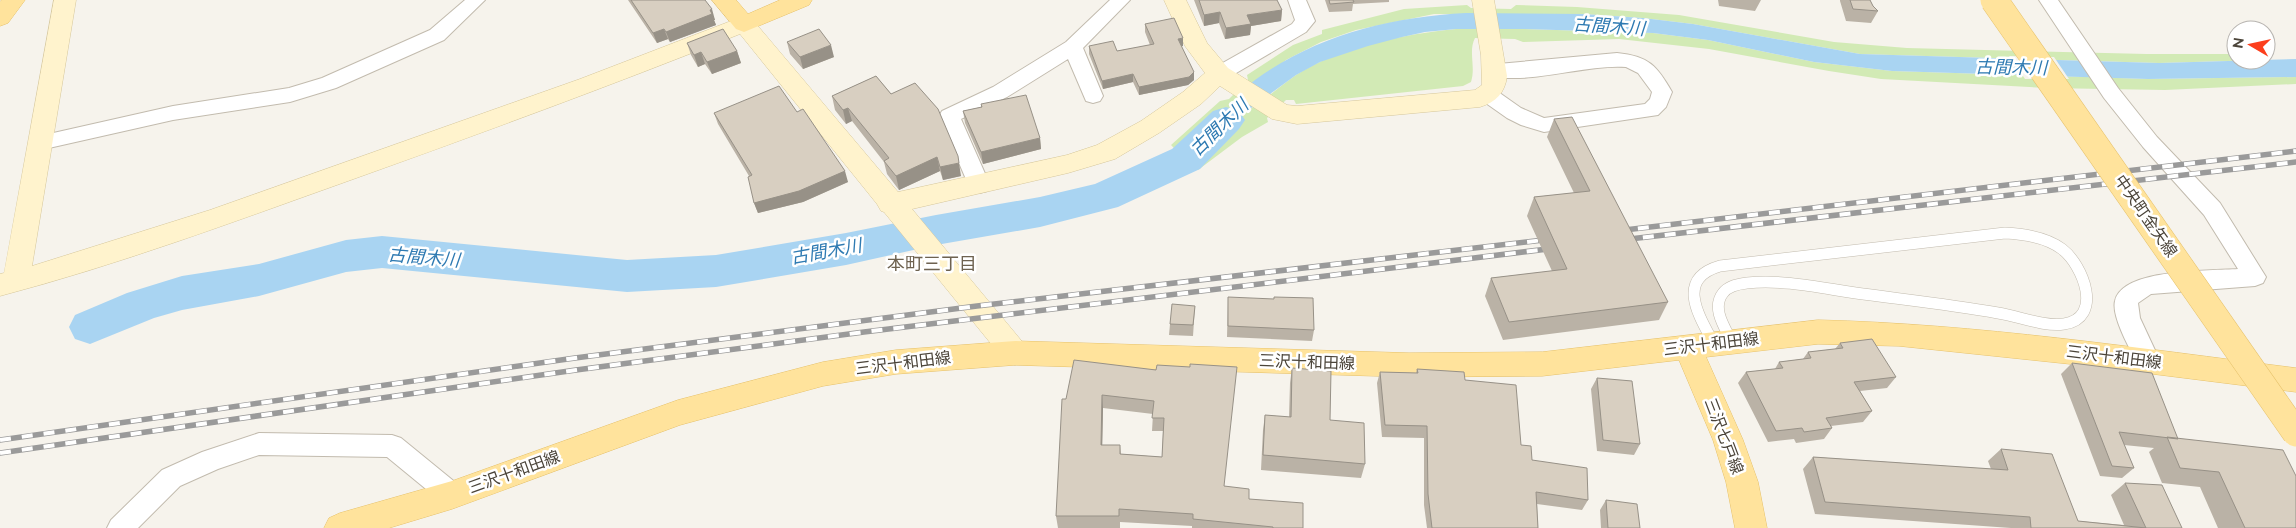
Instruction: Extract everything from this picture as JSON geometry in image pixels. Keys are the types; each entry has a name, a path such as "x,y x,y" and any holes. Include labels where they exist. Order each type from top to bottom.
{"main road":[{"path":"0,18 14,0"},
{"path":"723,0 744,24 801,0"},
{"name":"中央町金矢線","path":"1994,0 2296,433"},
{"name":"三沢十和田線","path":"340,528 452,495 678,413 823,374 896,362 1015,353 1447,365 1542,364 1818,332 1899,334 2148,361 2296,380"},
{"name":"三沢七戸線","path":"1711,345 1728,440 1742,482 1751,528"}],"street":[{"path":"8,283 40,143 65,0"},
{"path":"40,143 173,113 290,95 329,83 437,35 476,0"},
{"path":"979,185 949,116 1000,92 1073,46 1121,0"},
{"path":"1175,0 1197,46 1224,77 1281,112 1297,115 1326,114 1480,98 1487,94 1494,85 1494,70 1483,2"},
{"path":"894,208 1068,164 1106,152 1150,128 1224,77 1260,49 1299,28 1304,20 1297,0"},
{"path":"2048,0 2111,93 2150,142 2212,209 2255,277 2148,285 2132,293 2126,302 2128,318 2148,361"},
{"path":"8,283 228,214 589,85 744,24 932,255 1015,353"},
{"path":"1073,46 1093,96"},
{"path":"1487,94 1515,115 1528,122 1544,125 1651,110 1660,102 1662,92 1651,73 1643,66 1631,60 1513,71 1494,70"},
{"path":"120,528 171,478 211,460 259,444 392,446 452,495"}],"lane":[{"path":"2005,233 2026,234 2046,240 2062,249 2076,263 2086,282 2087,304 2083,312 2072,322 2057,324 2006,314 1777,283 1733,285 1723,293 1718,304 1720,316 1711,345 1694,304 1693,289 1697,278 1706,271 1720,266 2005,233"}],"green space":[{"path":"1467,5 1471,8 1511,9 1516,5 1577,7 1679,15 1834,42 1907,48 2226,54 2226,61 2159,63 1860,54 1693,24 1643,18 1583,14 1434,14 1356,30 1321,42 1286,60 1233,104 1222,117 1203,128 1182,156 1171,145 1220,101 1229,99 1248,80 1247,75 1293,45 1322,34 1322,30 1404,9"},
{"path":"1456,29 1653,33 1708,40 1814,62 1892,71 2149,79 2296,77 2296,84 2165,90 2046,88 1881,79 1709,49 1619,39 1523,42 1515,39 1475,38 1472,48 1473,71 1471,82 1463,86 1296,104 1294,100 1286,100 1267,118 1268,122 1242,137 1198,170 1188,161 1239,118 1293,77 1313,65 1352,49 1373,43 1416,34"}],"water":[{"path":"1466,13 1583,14 1643,18 1693,24 1860,54 2159,63 2226,61 2226,70 2276,70 2276,60 2296,59 2296,77 2148,79 1892,71 1814,62 1708,40 1653,33 1456,29 1425,32 1402,37 1320,62 1296,75 1232,122 1211,138 1188,161 1182,156 1203,128 1222,117 1250,84 1279,64 1303,51 1355,31 1382,24 1438,15"}],"pier":[{"path":"2009,56 2054,57 2069,79 2025,79"}],"building":[{"path":"631,0 705,0 712,9 710,10 712,14 666,32 664,29 653,33"},
{"path":"1199,0 1277,0 1282,10 1247,15 1251,24 1226,28 1220,12 1204,15"},
{"path":"1329,0 1353,0 1354,2 1330,4"},
{"path":"1850,0 1870,0 1878,11 1853,9"},
{"path":"1174,18 1183,38 1178,39 1194,72 1189,77 1139,87 1133,74 1102,81 1089,46 1113,41 1117,51 1154,44 1145,24"},
{"path":"723,29 737,51 707,62 701,52 694,55 687,43"},
{"path":"819,29 831,45 800,57 787,42"},
{"path":"876,76 891,94 915,83 938,109 958,156 959,163 940,167 937,157 896,176 884,161 889,158 848,108 843,110 832,96"},
{"path":"779,86 797,112 803,109 845,171 799,191 754,203 748,177 752,175 714,113"},
{"path":"1026,95 1040,138 981,152 963,111 982,107 981,104"},
{"path":"1572,117 1668,302 1509,322 1491,278 1567,269 1534,197 1590,191 1554,119"},
{"path":"1228,297 1313,298 1314,330 1228,326"},
{"path":"1172,304 1195,306 1193,325 1170,324"},
{"path":"1872,339 1896,377 1854,382 1872,411 1826,418 1832,428 1804,432 1802,428 1776,431 1746,372 1783,368 1779,362 1811,358 1808,352 1843,348 1840,343"},
{"path":"1074,360 1156,370 1157,365 1190,367 1190,364 1237,367 1224,486 1249,489 1249,499 1303,503 1303,528 1273,528 1193,519 1193,514 1119,509 1119,516 1056,516 1062,399 1066,399","holes":["1102,395 1154,401 1152,418 1164,418 1162,457 1120,454 1120,445 1101,445"]},
{"path":"2072,363 2152,373 2178,439 2119,432 2134,468 2112,466"},
{"path":"1292,368 1331,371 1330,420 1364,423 1365,464 1263,455 1265,415 1291,417"},
{"path":"1417,369 1464,372 1465,380 1516,385 1521,445 1531,446 1532,460 1587,468 1588,500 1536,492 1538,528 1432,528 1428,494 1427,426 1385,425 1380,372 1418,373"},
{"path":"1597,378 1632,381 1640,444 1603,440"},
{"path":"2167,437 2283,450 2296,476 2296,528 2245,528 2219,472 2180,468"},
{"path":"2001,449 2052,454 2078,521 2146,528 2031,528 2030,517 1825,502 1813,457 2008,470"},
{"path":"2125,483 2162,485 2182,528 2146,528"},
{"path":"1606,500 1637,504 1640,528 1608,528"}],"waterway":[{"name":"古間木川","path":"90,327 142,305 182,293 259,280 346,256 382,252 627,276 716,271 846,249 936,230 1040,212 1104,197 1186,159 1226,120"}],"railway":[{"path":"1616,231 2296,151"},
{"path":"1621,240 2296,162"},
{"path":"0,440 575,358 977,306 1552,239"},
{"path":"0,453 576,370 864,332 1556,248"}],"district":[{"name":"本町三丁目","path":"932,263"}]}
